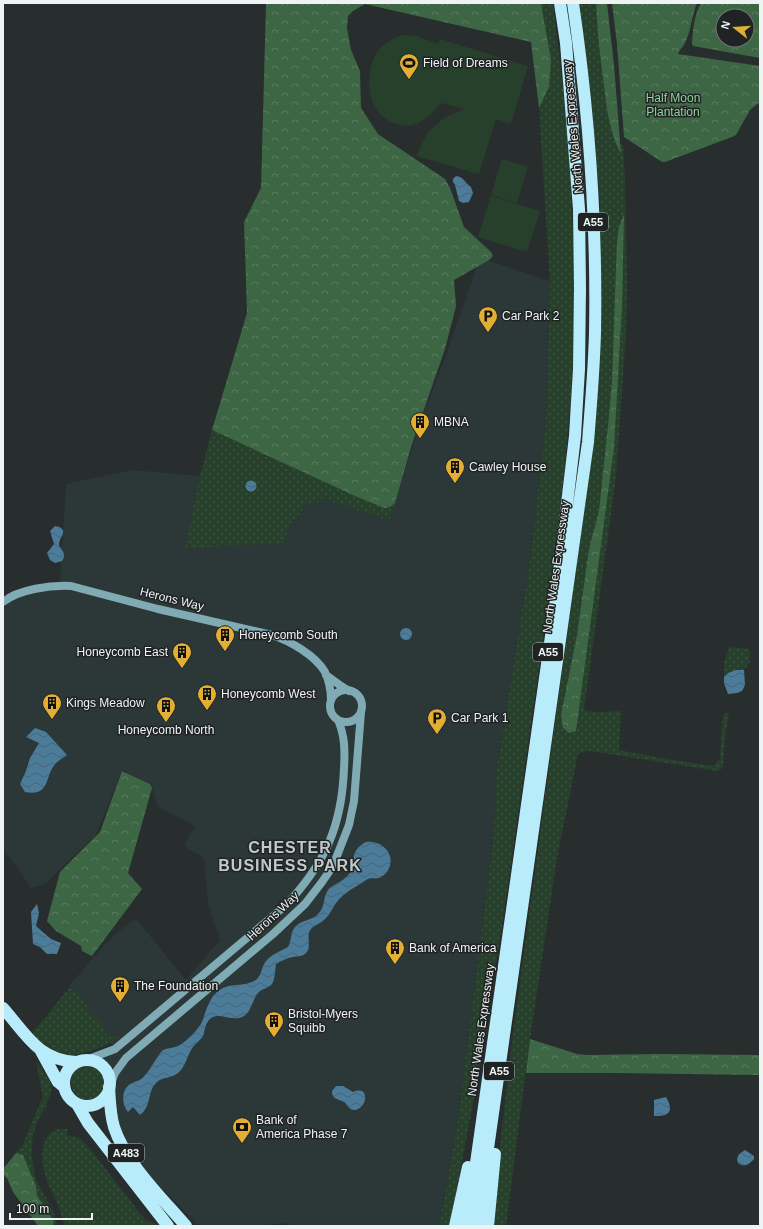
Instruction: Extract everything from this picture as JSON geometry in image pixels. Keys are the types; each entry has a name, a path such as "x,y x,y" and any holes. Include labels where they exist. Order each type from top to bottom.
{"highway":[{"name":"North Wales Expressway","path":"467,1226 554,615 575,436 579,369 579,209 566,43 560,3"},
{"name":"North Wales Expressway","path":"477,1226 588,442 595,333 593,201 582,61 573,3"},
{"path":"488,1226 520,916"},
{"path":"455,1226 467,1175 500,991"},
{"path":"3,1008 41,1051 58,1082 64,1087"},
{"path":"41,1051 62,1061 81,1061 92,1061 104,1068 108,1076 110,1086 104,1098 100,1102 91,1106 77,1104 67,1095 64,1087 66,1072 81,1061"},
{"name":"A483","path":"110,1086 112,1116 117,1134 125,1151 136,1167 186,1226"},
{"name":"A483","path":"77,1104 88,1122 168,1226"}],"street":[{"name":"Herons Way","path":"3,602 23,592 42,587 60,585 83,588 158,609 206,619 283,639 303,651 315,661 326,674 340,686 349,691"},
{"name":"Herons Way","path":"326,674 332,700"},
{"path":"343,690 349,691 357,695 360,699 362,705 360,712 356,718 350,722 342,722 338,720 331,711 332,700 338,692 343,690"},
{"name":"Herons Way","path":"110,1086 116,1073 126,1058 273,934 305,904 333,866 349,825 355,793 360,712"},
{"name":"Herons Way","path":"81,1061 115,1049 150,1021 275,915 300,890 311,876 332,837 342,800 345,748 343,733 338,720"}],"shaded area":[{"name":"CHESTER BUSINESS PARK","path":"480,258 550,281 546,421 531,553 497,768 493,841 457,1127 439,1226 295,1226 283,1223 257,1226 199,1226 125,1151 108,1076 104,1068 92,1061 115,1049 69,986 101,949 119,931 133,920 137,920 186,980 220,940 208,904 204,858 184,846 195,826 158,807 151,784 122,770 96,835 46,883 31,888 11,858 3,850 3,602 60,585 66,484 132,470 200,476 186,548 292,519 297,519 304,505 320,498 389,520 424,412 444,361"}],"green space":[{"path":"265,3 541,3 551,60 549,87 539,108 531,42 365,4 353,11 348,16 347,28 351,50 360,71 361,108 378,134 445,179 450,188 464,227 491,252 493,256 489,260 454,280 456,306 445,349 412,444 395,503 390,507 384,508 355,496 212,430 247,313 244,222 261,188"},
{"path":"541,3 553,3 569,142 575,274 573,374 563,484 549,597 502,926 474,1098 450,1226 439,1226 457,1127 493,841 497,768 531,553 546,421 550,281 539,108 549,87 551,60"},
{"path":"578,3 596,3 608,114 613,134 620,152 620,144 623,145 627,285 626,334 616,477 584,710 596,712 621,711 619,750 713,766 720,758 723,714 729,711 723,768 717,771 588,751 578,754 557,858 530,1039 506,1226 493,1226 495,1190 511,1049 580,538 600,323 600,199 585,46"},
{"path":"596,3 607,3 614,65 621,154 616,144 608,113 599,45"},
{"name":"Half Moon Plantation","path":"612,3 697,3 686,41 678,54 760,66 760,102 750,110 736,135 665,162 662,162 624,137 617,44"},
{"path":"701,3 760,3 760,58 693,46 693,28"},
{"path":"402,35 417,36 438,44 440,39 528,66 511,124 496,119 479,174 416,156 427,133 444,118 464,109 441,103 425,119 417,124 407,126 387,120 379,113 374,104 370,94 369,83 373,61 377,52 382,46"},
{"path":"502,159 528,167 517,203 491,195"},
{"path":"491,196 540,211 527,252 478,237"},
{"path":"624,214 622,305 614,448 576,731 569,733 563,728 561,715 577,635 589,549 599,511 612,382 617,241 619,227"},
{"path":"212,430 355,496 390,507 395,503 389,520 320,498 317,503 304,505 297,519 292,519 283,543 185,548 200,476"},
{"path":"729,647 749,649 750,662 744,670 733,671 724,677 724,662"},
{"path":"122,771 150,784 152,788 128,873 142,889 92,956 82,951 81,946 56,931 47,921 60,872 100,832"},
{"path":"70,987 87,1006 85,1009 101,1021 105,1033 108,1036 117,1035 119,1038 84,1053 69,1055 63,1054 33,1038 34,1031"},
{"path":"530,1039 577,1054 587,1055 760,1055 760,1075 526,1073"},
{"path":"36,1061 51,1083 51,1094 46,1102 47,1106 38,1121 33,1136 32,1153 34,1174 56,1219 57,1226 53,1226 53,1220 37,1196 36,1186 23,1156 16,1153 22,1146 43,1097"},
{"path":"85,1066 91,1066 100,1071 104,1077 104,1089 100,1095 91,1100 85,1100 76,1095 71,1086 71,1080 76,1071"},
{"path":"58,1129 68,1129 67,1135 81,1139 146,1221 158,1224 159,1226 64,1226 56,1199 46,1179 42,1154 46,1139 51,1133"},
{"path":"16,1153 23,1155 36,1186 37,1196 53,1220 53,1226 38,1226 13,1192 7,1178 3,1175 3,1169"}],"water":[{"path":"456,176 463,179 471,187 473,193 469,202 463,203 459,201 453,182 453,179"},
{"path":"249,481 253,481 255,482 255,490 249,491 246,488 246,484"},
{"path":"55,526 60,527 63,530 59,545 64,553 64,556 62,561 55,563 50,560 47,553 54,544 50,531"},
{"path":"404,628 408,628 412,634 408,640 404,640 400,636 400,632"},
{"path":"736,670 744,670 745,685 742,691 728,694 724,683 724,677 728,673"},
{"path":"35,728 46,732 67,755 57,762 52,768 43,788 33,793 25,792 20,784 30,758 39,743 26,737"},
{"path":"366,842 379,844 388,852 391,862 385,874 378,878 368,879 342,896 326,918 314,926 309,932 309,945 305,954 289,958 276,964 272,984 256,995 249,1011 239,1018 216,1016 210,1019 206,1025 203,1036 192,1048 184,1066 180,1071 175,1075 161,1079 156,1083 151,1091 144,1111 140,1115 133,1107 128,1112 124,1105 123,1096 128,1085 144,1077 163,1050 178,1046 192,1036 202,1022 209,1002 217,992 226,987 252,982 258,978 269,958 288,947 295,927 298,924 317,916 321,911 328,890 349,874 354,867 353,859 355,852"},
{"path":"37,904 39,913 36,926 51,939 61,943 57,954 47,954 40,947 33,944 31,912"},
{"path":"336,1086 343,1086 353,1092 359,1090 363,1091 365,1098 362,1106 358,1109 352,1110 344,1102 335,1098 332,1091"},
{"path":"666,1097 670,1106 669,1112 664,1115 654,1116 654,1100"},
{"path":"745,1150 754,1156 754,1159 749,1164 743,1165 738,1163 737,1159 739,1154"}],"place":[{"name":"Field of Dreams","path":"409,80"},
{"name":"Car Park 2","path":"488,333"},
{"name":"MBNA","path":"420,439"},
{"name":"Cawley House","path":"455,484"},
{"name":"Honeycomb South","path":"225,652"},
{"name":"Honeycomb East","path":"182,669"},
{"name":"Honeycomb West","path":"207,711"},
{"name":"Kings Meadow","path":"52,720"},
{"name":"Honeycomb North","path":"166,723"},
{"name":"Car Park 1","path":"437,735"},
{"name":"Bank of America","path":"395,965"},
{"name":"The Foundation","path":"120,1003"},
{"name":"Bristol-Myers Squibb","path":"274,1038"},
{"name":"Bank of America Phase 7","path":"242,1144"}],"district":[{"name":"CHESTER BUSINESS PARK","path":"290,856"}]}
